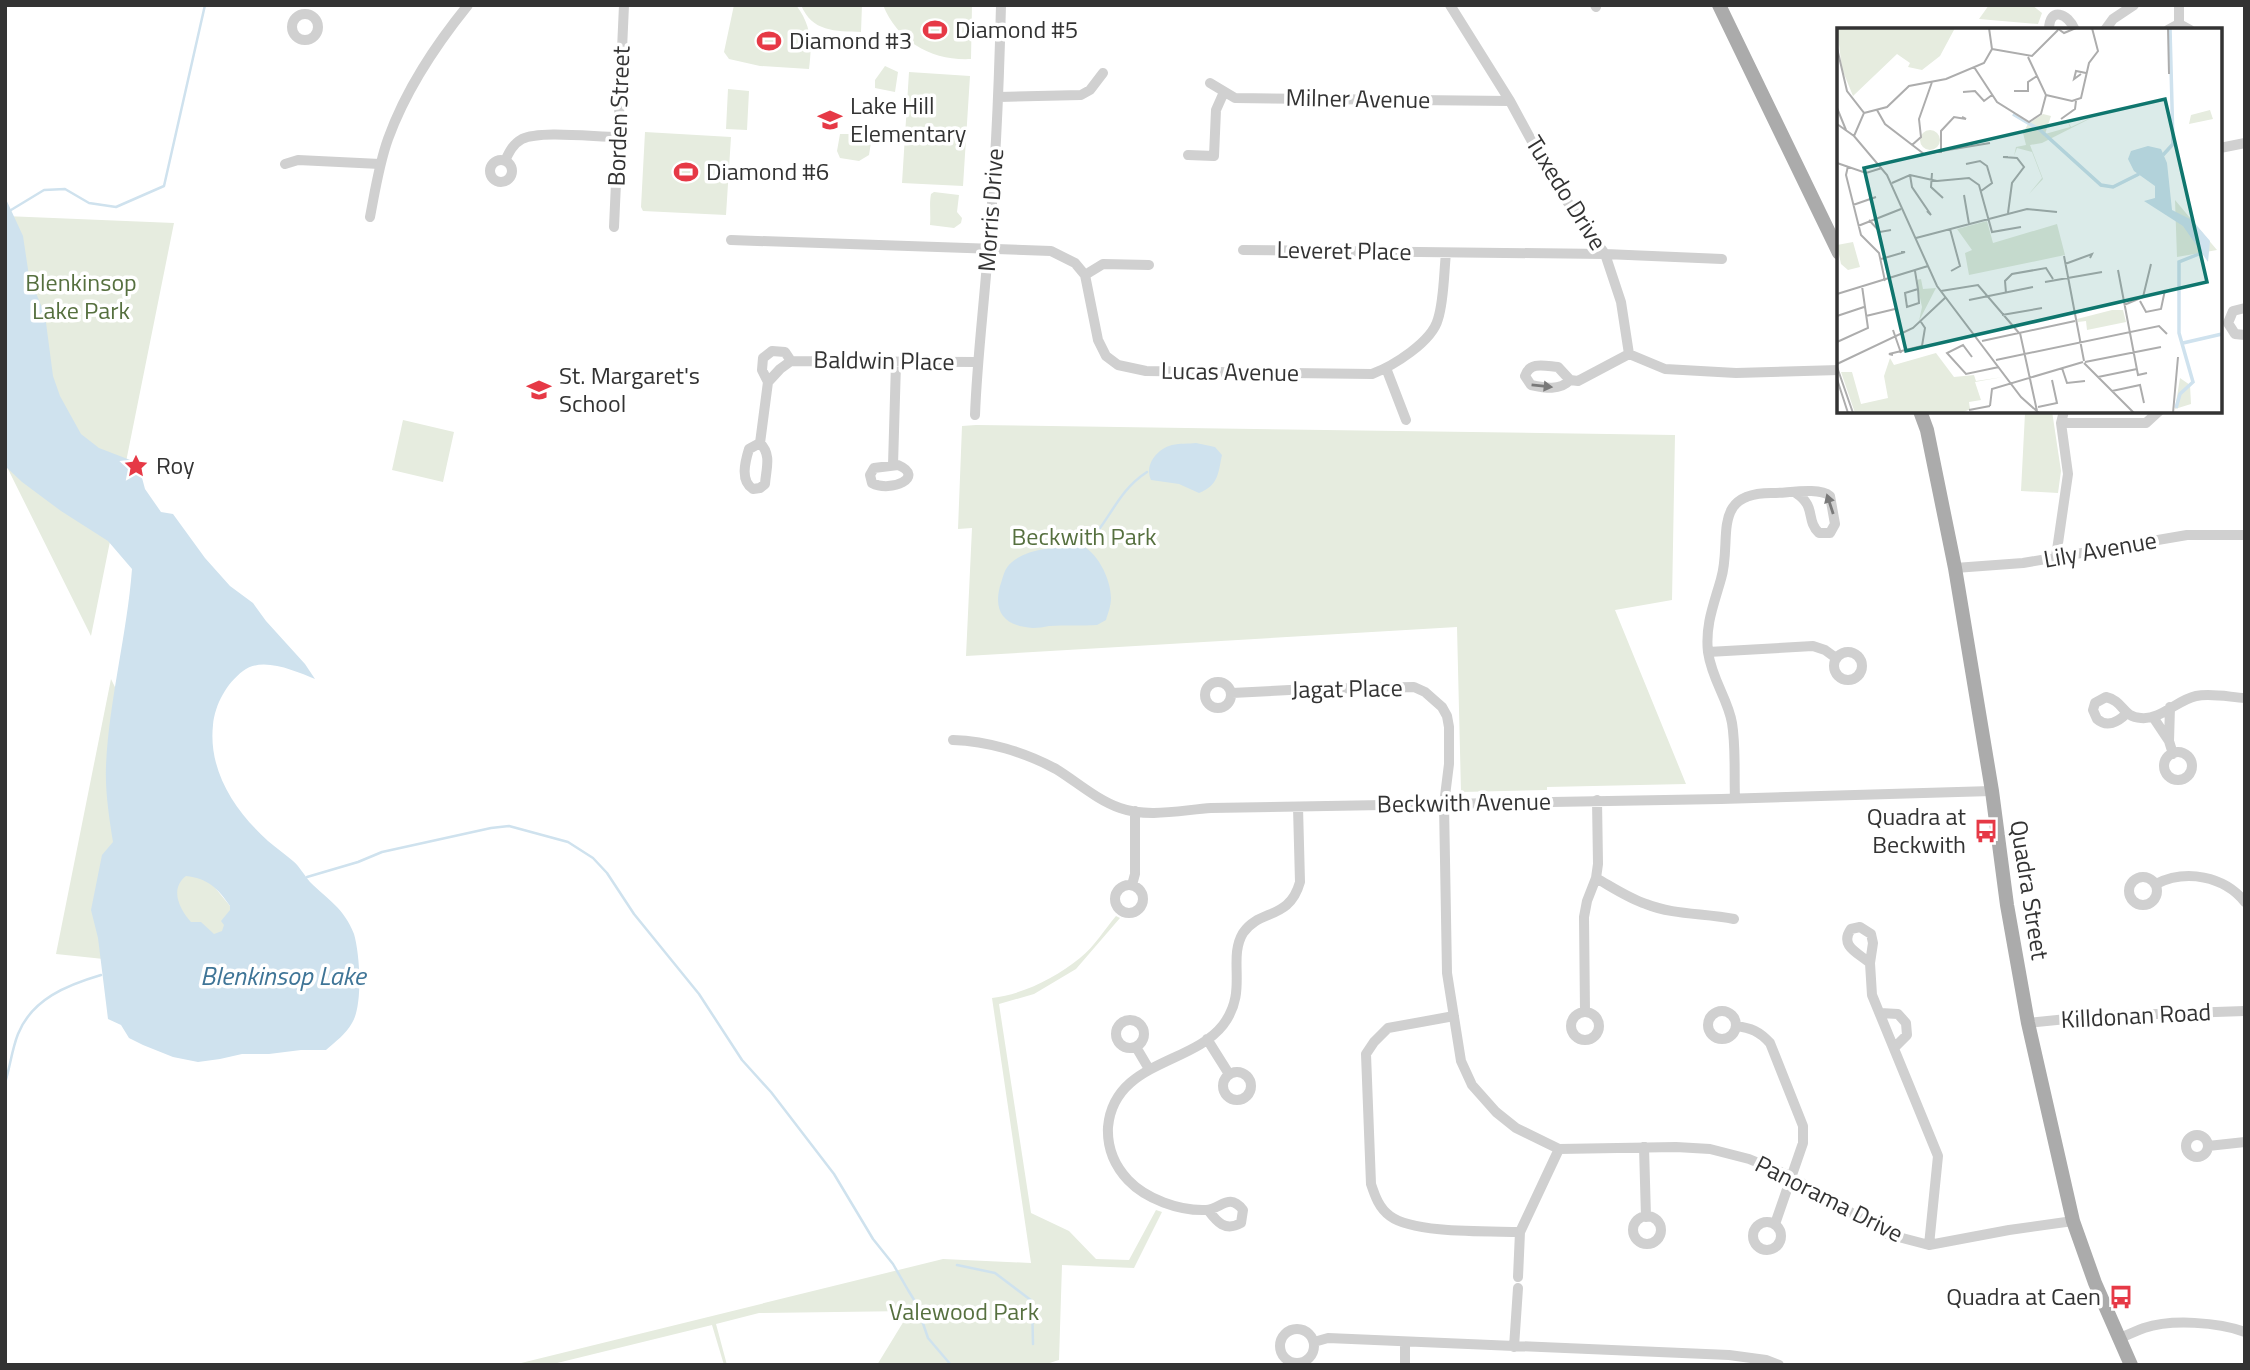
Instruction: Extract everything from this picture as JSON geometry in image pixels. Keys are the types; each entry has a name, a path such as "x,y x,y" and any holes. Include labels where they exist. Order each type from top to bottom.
{"main road":[{"path":"1719,5 1837,249"},
{"name":"Quadra Street","path":"1921,413 1927,430 1955,568 2028,1023 2073,1221 2118,1339 2131,1365"}],"street":[{"path":"370,217 380,164 405,98 440,40 468,5"},
{"name":"Borden Street","path":"614,227 624,5"},
{"name":"Morris Drive","path":"975,415 976,362 989,249 999,97 1001,5"},
{"name":"Tuxedo Drive","path":"1450,5 1510,101 1556,186 1605,254 1621,302 1629,354"},
{"path":"2106,28 2113,19 2134,5"},
{"path":"2179,5 2179,24"},
{"path":"2050,28 2052,18 2063,15 2069,18 2074,28"},
{"path":"2172,28 2179,24"},
{"path":"2179,24 2186,28"},
{"path":"999,97 1081,95 1090,90 1104,73"},
{"name":"Milner Avenue","path":"1210,83 1235,98 1510,101"},
{"path":"1188,155 1214,156 1216,110 1224,92"},
{"path":"505,161 516,143 537,135 618,137"},
{"path":"2222,148 2245,143"},
{"path":"285,164 298,160 380,164"},
{"path":"731,240 1051,251 1075,263 1085,275 1103,264 1149,265"},
{"name":"Leveret Place","path":"1242,250 1446,253"},
{"path":"1446,253 1605,254 1722,259"},
{"name":"Lucas Avenue","path":"1085,275 1098,340 1105,356 1118,365 1146,371 1372,374 1387,368 1429,337 1438,319 1446,253"},
{"path":"2245,308 2233,311 2228,323 2235,334 2245,335"},
{"name":"Baldwin Place","path":"760,443 768,382 762,370 763,358 772,351 785,352 791,361"},
{"path":"1570,380 1578,381 1629,354 1665,369 1736,373 1837,370"},
{"name":"Baldwin Place","path":"768,382 791,361 976,362"},
{"path":"893,465 897,363"},
{"path":"1387,368 1406,420"},
{"path":"2056,557 2068,474 2062,424 2064,413"},
{"path":"2062,424 2146,423 2157,413"},
{"path":"1735,798 1732,723 1713,675 1708,652 1709,617 1722,578 1727,520 1739,501 1749,494 1819,490 1830,496 1835,524 1830,533 1819,533 1814,528 1809,503 1796,493"},
{"name":"Lily Avenue","path":"1955,568 2023,563 2187,535 2245,535"},
{"path":"1708,652 1813,646 1836,658"},
{"name":"Jagat Place","path":"1232,693 1309,688 1401,687 1414,687 1425,692 1442,707 1449,727 1449,764 1444,804"},
{"path":"2126,714 2144,719 2153,717 2196,696 2245,698"},
{"path":"2171,707 2169,741 2172,754"},
{"path":"2153,717 2169,741"},
{"name":"Beckwith Avenue","path":"953,740 988,744 1014,751 1053,768 1121,809 1156,813 1211,808 1992,791"},
{"path":"1585,1012 1584,917 1598,864 1597,800"},
{"name":"Panorama Drive","path":"1444,804 1447,973 1461,1061 1472,1085 1496,1112 1516,1128 1559,1149 1710,1149 1749,1159 1790,1176 1887,1234 1929,1245 2073,1221"},
{"path":"1208,1210 1166,1203 1143,1193 1129,1181 1111,1153 1108,1129 1114,1106 1129,1084 1150,1069 1207,1039 1224,1023 1235,1004 1238,989 1237,953 1242,935 1254,922 1285,907 1298,889 1298,807"},
{"path":"1132,885 1135,873 1135,811"},
{"path":"1596,878 1646,904 1666,910 1734,919"},
{"path":"2156,884 2168,878 2214,879 2231,888 2245,902"},
{"path":"1870,963 1872,995 1938,1156 1929,1245"},
{"name":"Killdonan Road","path":"2028,1023 2097,1016 2245,1011"},
{"path":"1880,1013 1898,1014 1906,1023 1907,1035 1894,1048"},
{"path":"1454,1016 1388,1028 1366,1054 1371,1184 1377,1202 1390,1217 1415,1227 1520,1232"},
{"path":"1736,1026 1751,1028 1762,1034 1770,1043 1802,1126 1803,1143 1774,1224"},
{"path":"1207,1039 1229,1074"},
{"path":"1136,1047 1150,1069"},
{"path":"2208,1146 2245,1142"},
{"path":"1644,1147 1646,1217"},
{"path":"1514,1347 1520,1232 1559,1149"},
{"path":"2118,1339 2145,1327 2171,1324 2217,1325 2245,1332"},
{"path":"1314,1342 1328,1338 1729,1355 1766,1360 1779,1365"},
{"path":"1405,1342 1405,1365"},
{"path":"1674,1353 1674,1365"}],"green space":[{"name":"Diamond #3","path":"734,5 796,5 810,36 809,69 760,66 729,59 724,52"},
{"path":"801,5 862,5 861,32 833,30 818,25"},
{"name":"Diamond #5","path":"883,5 972,5 971,59 943,57 918,47 898,29"},
{"path":"1989,5 2032,5 2042,13 2038,24 1979,19"},
{"path":"885,66 898,72 895,92 875,88 875,80"},
{"path":"909,72 970,76 963,186 902,183"},
{"path":"728,89 749,91 747,130 726,129"},
{"path":"866,126 872,136 869,155 859,161 840,158 837,151 840,134 861,134"},
{"name":"Diamond #6","path":"645,132 731,137 726,215 643,211 641,207"},
{"path":"934,192 959,195 957,212 962,218 961,223 954,228 930,225 930,198"},
{"name":"Blenkinsop Lake Park","path":"5,216 174,223 91,636 5,463"},
{"path":"1938,413 2025,413 1938,414"},
{"path":"2025,413 2052,413 2061,471 2058,493 2021,491"},
{"path":"403,420 454,432 443,482 392,470"},
{"name":"Beckwith Park","path":"962,426 1675,435 1672,600 1615,610 1686,784 1461,792 1457,627 966,656 972,528 958,529"},
{"path":"111,679 212,884 230,906 256,975 56,954"},
{"name":"Valewood Park","path":"1116,916 1120,918 1076,969 1034,994 999,1004 1031,1213 1069,1231 1096,1259 1129,1260 1156,1210 1162,1212 1134,1268 1062,1265 1059,1360 1043,1365 877,1365 910,1311 759,1313 716,1324 727,1365 724,1365 712,1325 549,1365 513,1365 943,1259 1031,1263 992,998 1027,989 1060,972 1085,954"}],"water":[{"name":"Blenkinsop Lake","path":"5,197 23,236 29,276 45,315 53,376 60,396 81,434 99,448 138,463 145,489 161,512 173,514 205,558 230,586 253,603 315,679 269,665 259,665 243,671 219,702 214,717 213,742 215,758 226,789 245,817 295,863 340,911 354,934 358,954 358,1005 347,1031 326,1050 242,1054 198,1062 173,1057 143,1045 129,1038 121,1025 108,1019 98,938 91,910 102,855 113,842 106,766 132,569 108,541 61,511 5,466","holes":["186,876 211,885 230,906 221,921 224,925 222,931 214,934 201,922 191,922 183,912 177,893"]},
{"path":"1196,443 1215,447 1222,455 1216,478 1206,490 1199,493 1179,484 1151,480 1151,463 1161,450 1172,445"},
{"path":"1078,544 1091,552 1106,574 1111,598 1106,620 1097,625 1033,628 1008,621 1000,611 998,595 1009,564 1035,551"}],"waterway":[{"path":"11,210 44,190 65,189 89,203 116,207 164,186 205,5"},
{"path":"1085,546 1120,498 1147,472"},
{"path":"307,877 382,852 509,826 568,842 593,858 699,994 742,1060 771,1092 834,1174 916,1303 928,1338 951,1365"},
{"path":"5,1083 18,1034 32,1011 63,989 101,975"},
{"path":"957,1265 995,1273 1032,1301 1033,1344"}],"place":[{"name":"Diamond #5","path":"935,30"},
{"name":"Diamond #3","path":"769,41"},
{"name":"Lake Hill Elementary","path":"830,120"},
{"name":"Diamond #6","path":"686,172"},
{"name":"St. Margaret's School","path":"539,390"},
{"name":"Roy","path":"136,466"},
{"name":"Quadra at Beckwith","path":"1986,831"},
{"name":"Quadra at Caen","path":"2121,1297"}]}
